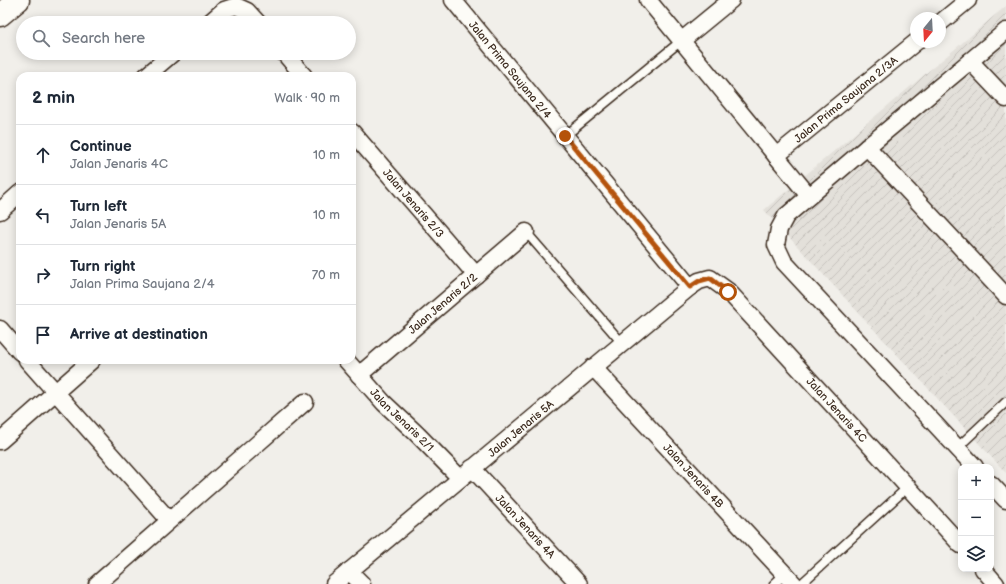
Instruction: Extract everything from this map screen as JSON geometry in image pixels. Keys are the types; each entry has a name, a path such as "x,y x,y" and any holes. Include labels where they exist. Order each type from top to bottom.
{"street":[{"path":"0,15 18,0"},
{"name":"Jalan Prima Saujana 2/4","path":"453,0 690,287"},
{"path":"648,0 809,196"},
{"path":"681,41 731,0"},
{"path":"946,18 968,0"},
{"path":"217,16 224,10 236,6 247,11 252,16"},
{"path":"972,464 784,262 776,245 779,229 786,216 1006,31"},
{"name":"Jalan Prima Saujana 2/3A","path":"776,156 910,47"},
{"path":"151,72 165,60"},
{"path":"290,60 301,72"},
{"path":"970,60 1006,99"},
{"name":"Jalan Jenaris 2/3","path":"356,137 476,275"},
{"path":"867,147 1006,296"},
{"path":"0,211 16,197"},
{"name":"Jalan Jenaris 2/2","path":"359,374 526,232"},
{"name":"Jalan Jenaris 5A","path":"334,584 690,287 699,281 710,278"},
{"name":"Jalan Jenaris 4C","path":"710,278 728,292 958,542"},
{"path":"0,329 16,347"},
{"path":"32,364 170,520"},
{"path":"0,441 88,364"},
{"name":"Jalan Jenaris 2/1","path":"350,364 384,403 417,434 466,473"},
{"name":"Jalan Jenaris 4B","path":"593,367 784,581"},
{"path":"97,584 305,402"},
{"name":"Jalan Jenaris 4A","path":"466,473 579,584"},
{"path":"994,487 1006,500"},
{"path":"350,571 362,584"},
{"path":"986,572 996,584"}],"lane":[{"path":"565,136 681,41"},
{"path":"526,232 622,343"},
{"path":"957,448 1006,402"},
{"path":"801,584 908,487"}],"shaded area":[{"path":"1006,6 1006,473 764,210"}],"route":[{"path":"565,136 690,287 699,281 710,278 728,292"}]}
